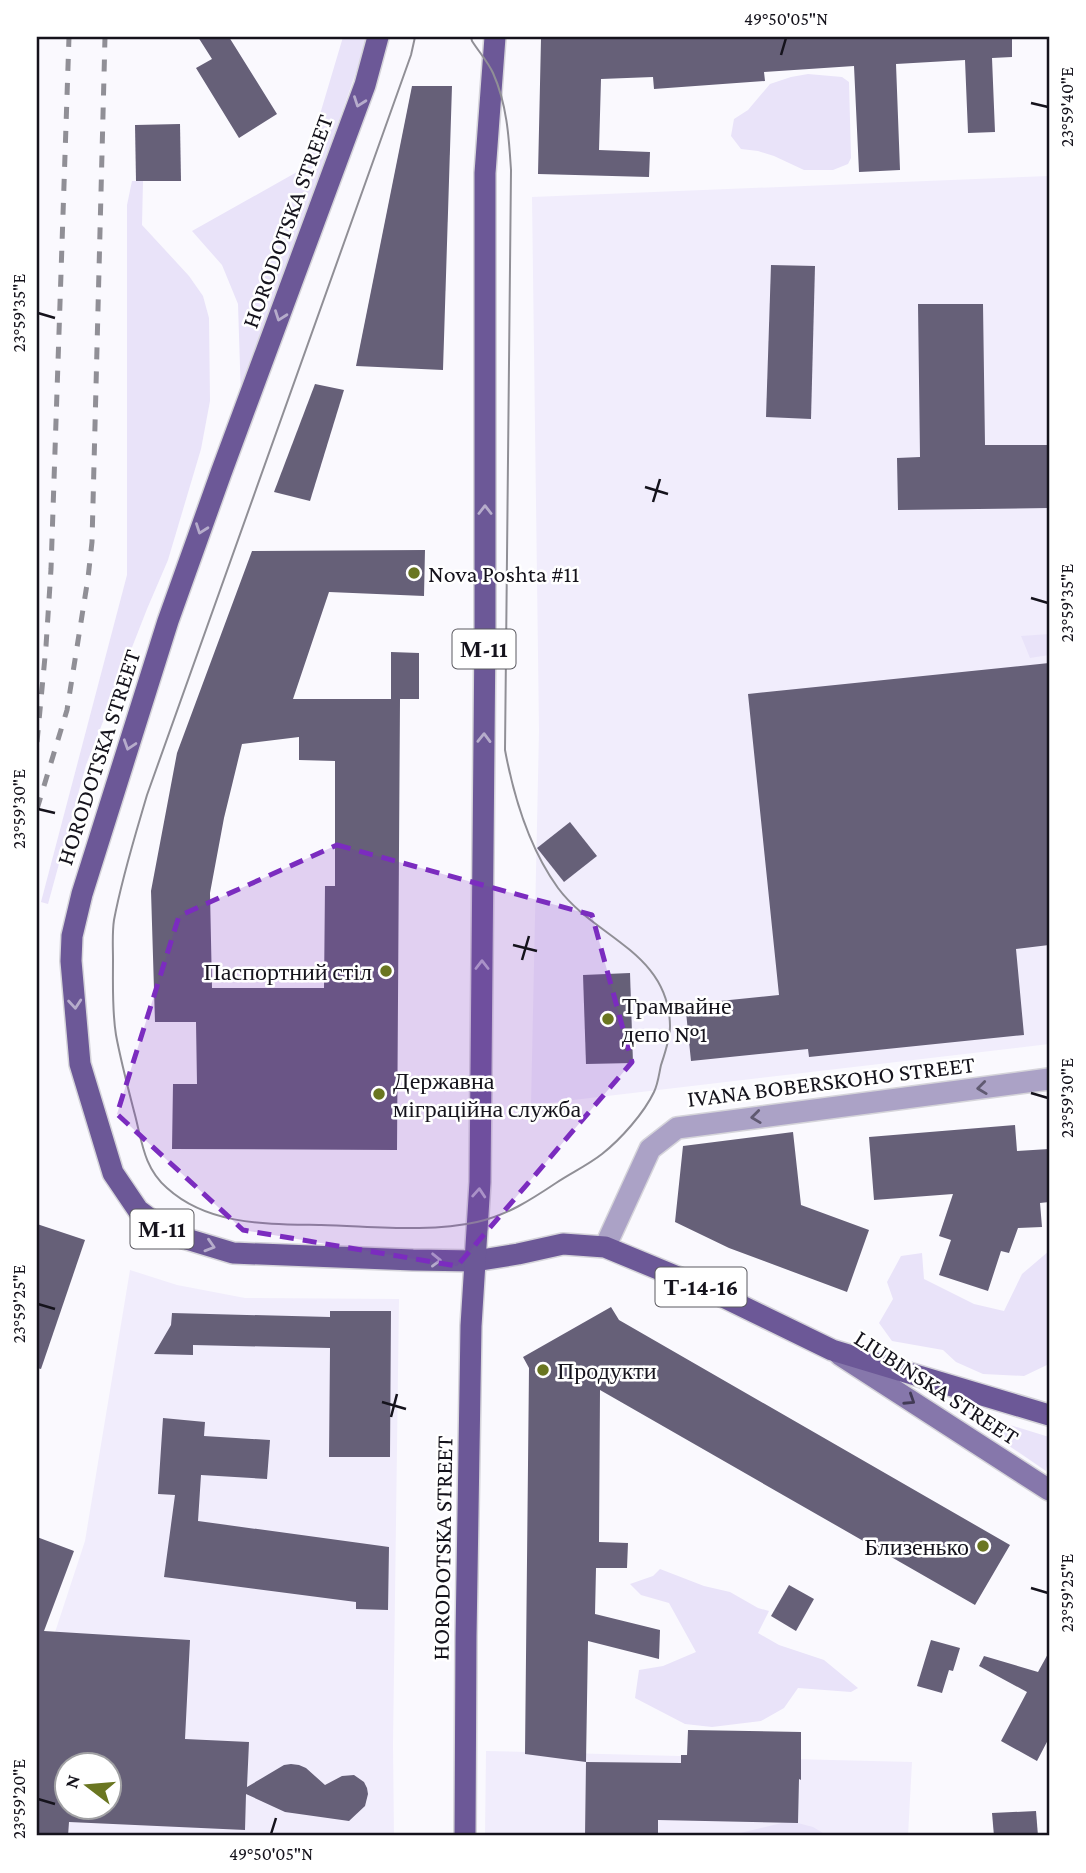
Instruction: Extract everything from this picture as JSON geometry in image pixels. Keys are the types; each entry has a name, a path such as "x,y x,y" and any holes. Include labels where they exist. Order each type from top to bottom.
{"main road":[{"name":"HORODOTSKA STREET","path":"378,37 365,85 168,621 82,894 72,936 71,961 80,1064 114,1173 138,1210 148,1219 170,1234 233,1253 475,1261"},
{"name":"HORODOTSKA STREET","path":"466,1836 471,1352 480,1168 485,631 485,173 495,37"},
{"name":"Т-14-16","path":"475,1261 563,1244 605,1247 709,1290 832,1350 1049,1415"},
{"name":"LIUBINSKA STREET","path":"832,1350 1049,1490"}],"street":[{"name":"IVANA BOBERSKOHO STREET","path":"605,1247 650,1149 677,1128 1049,1079"}],"highlighted area":[{"path":"337,845 592,915 632,1062 457,1266 243,1230 117,1114 179,916"}],"shaded area":[{"path":"343,37 365,37 366,44 241,398 238,304 222,265 192,231 304,168"},
{"path":"808,74 842,77 849,82 851,158 848,164 833,170 804,170 774,156 741,149 731,136 734,119 748,110 770,84"},
{"name":"Трамвайне депо №1","path":"1049,176 1049,1044 531,1105 539,731 532,197"},
{"path":"132,181 143,181 142,225 189,276 203,296 209,318 210,401 201,449 168,560 86,765 48,904 41,902 127,575 127,205"},
{"path":"1049,634 1049,655 1030,658 1021,636"},
{"path":"1049,1251 1049,1364 1024,1376 983,1374 956,1362 943,1350 892,1341 879,1323 893,1299 887,1282 901,1256 922,1253 924,1279 974,1304 1004,1311 1022,1274"},
{"path":"130,1270 177,1285 245,1298 399,1299 394,1836 37,1836 37,1687 85,1541"},
{"path":"952,1407 1049,1437 1046,1471"},
{"path":"660,1569 704,1586 730,1592 758,1608 769,1611 758,1633 779,1645 824,1660 858,1688 851,1692 798,1688 784,1708 761,1721 712,1727 685,1724 635,1698 639,1670 663,1666 696,1652 669,1603 641,1595 630,1584 653,1576"},
{"path":"486,1751 912,1762 908,1836 485,1836"},
{"path":"790,1821 813,1827 828,1836 728,1836"}],"building":[{"path":"198,37 229,37 277,114 239,138 196,68 212,59"},
{"path":"1012,37 1012,57 992,58 995,132 968,133 965,60 896,64 900,170 859,172 854,66 764,72 765,81 654,89 653,77 601,79 599,150 650,152 649,177 538,174 541,39"},
{"path":"412,86 452,86 443,370 356,366"},
{"path":"180,124 181,181 136,181 135,125"},
{"path":"771,265 815,266 811,419 766,417"},
{"path":"918,304 983,304 985,445 1049,445 1049,508 898,510 897,458 920,457"},
{"path":"315,384 344,390 310,501 274,492"},
{"path":"425,550 424,596 329,592 293,699 391,699 391,652 419,653 419,699 400,699 397,1150 172,1149 173,1084 197,1084 196,1022 155,1022 151,891 177,753 252,551","holes":["299,737 299,760 335,761 335,886 325,886 324,988 212,988 210,893 242,744"]},
{"path":"1049,663 1049,945 1016,949 1024,1035 809,1057 808,1049 691,1061 686,1012 711,1009 710,1002 779,995 748,694"},
{"path":"570,822 597,856 564,882 537,848"},
{"name":"Трамвайне депо №1","path":"630,973 633,1063 586,1064 583,975"},
{"path":"1015,1125 1017,1151 1049,1149 1049,1202 1040,1203 1042,1227 1018,1228 1009,1253 1001,1251 988,1291 939,1275 951,1240 939,1236 953,1194 874,1200 869,1137"},
{"path":"793,1132 801,1205 869,1230 847,1292 729,1248 675,1222 683,1146"},
{"path":"37,1224 85,1240 41,1369 37,1368"},
{"path":"611,1307 619,1320 1010,1545 975,1605 600,1390 599,1542 628,1543 627,1568 596,1568 595,1614 660,1630 659,1659 588,1641 586,1762 525,1754 529,1368 523,1357"},
{"path":"330,1311 391,1311 390,1457 329,1457 330,1348 193,1345 193,1355 154,1354 171,1325 172,1313 330,1317"},
{"path":"163,1418 205,1422 204,1436 270,1440 267,1479 201,1475 198,1521 389,1547 388,1610 356,1609 356,1602 164,1577 175,1495 158,1494"},
{"path":"37,1537 74,1551 44,1631 190,1640 185,1739 249,1742 247,1787 284,1765 291,1764 306,1768 325,1785 342,1776 354,1775 364,1782 368,1794 365,1806 349,1821 285,1812 246,1794 245,1830 69,1822 68,1836 37,1836"},
{"path":"789,1585 814,1599 796,1631 771,1616"},
{"path":"931,1640 960,1648 942,1693 917,1686"},
{"path":"1049,1652 1049,1738 1037,1761 1001,1741 1027,1692 979,1666 984,1656 1038,1672"},
{"path":"688,1730 801,1732 798,1823 658,1820 658,1836 585,1836 586,1762 681,1763 681,1755 687,1755"},
{"path":"1036,1811 1038,1836 994,1836 992,1813"}],"tram line":[{"path":"415,37 411,55 147,795 114,920 113,998 116,1035 142,1145 153,1172 167,1188 201,1210 260,1223 420,1228 459,1225 498,1216 591,1162 624,1133 654,1092 668,1041 670,1026 666,1001 657,980 628,948 573,905 548,873 524,822 505,750 511,170 508,133 498,85 471,37"}],"railway":[{"path":"37,742 51,569 69,37"},
{"path":"37,809 67,710 92,542 105,37"}],"place":[{"name":"Nova Poshta #11","path":"414,573"},
{"name":"Паспортний стіл","path":"386,971"},
{"name":"Трамвайне депо №1","path":"608,1019"},
{"name":"Державна міграційна служба","path":"379,1094"},
{"name":"Продукти","path":"543,1370"},
{"name":"Близенько","path":"983,1546"}]}
